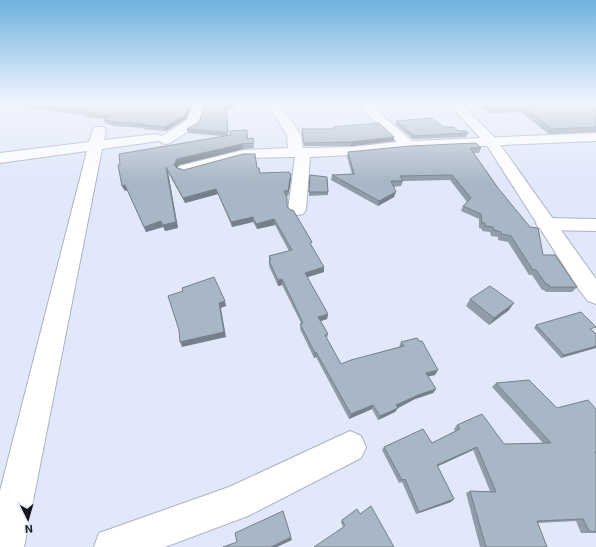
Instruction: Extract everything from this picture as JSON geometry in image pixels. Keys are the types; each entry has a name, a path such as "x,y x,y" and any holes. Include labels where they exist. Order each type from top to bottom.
{"street":[{"path":"0,158 97,138 161,139 179,130"},
{"path":"290,130 300,152 297,210"},
{"path":"391,130 408,145"},
{"path":"479,130 491,142 596,295"},
{"path":"185,169 243,154 351,151 408,145 596,137"},
{"path":"6,547 97,138"},
{"path":"546,224 596,225"},
{"path":"113,547 235,504 350,447"}],"building":[{"path":"192,130 228,130 228,133"},
{"path":"247,130 247,139 253,138 254,143 242,144 177,159 174,165 177,168 184,170 243,154 255,154 257,168 259,168 260,173 289,172 291,174 288,191 284,191 287,198 287,206 290,210 293,210 312,242 310,243 324,267 305,273 328,314 318,317 328,334 325,335 341,364 404,346 401,342 417,338 419,341 422,341 438,370 426,373 436,389 396,405 398,408 380,416 373,405 351,414 316,352 315,353 300,324 303,323 282,279 278,280 269,261 271,260 269,256 292,250 274,219 256,224 253,217 231,222 216,189 183,198 166,167 176,222 163,225 161,221 144,227 125,185 122,186 118,165 120,165 119,154 231,135 230,131"},
{"path":"302,130 386,130 394,137 351,142 304,143"},
{"path":"406,130 457,130 458,131 466,131 468,133 414,136"},
{"path":"476,143 481,148 470,148 498,188 530,227 538,228 543,255 555,255 577,287 550,287 546,284 536,270 533,270 511,236 501,234 501,232 494,230 493,227 485,226 485,223 482,223 481,214 463,206 471,198 452,175 400,176 403,181 391,181 396,192 379,201 332,175 354,174 348,152 410,146"},
{"path":"310,175 327,177 328,192 309,192"},
{"path":"214,277 225,301 219,303 224,332 180,342 179,330 168,296 183,291 182,288"},
{"path":"490,286 514,303 494,318 470,299"},
{"path":"581,312 596,327 590,329 596,334 596,346 564,355 536,325"},
{"path":"529,380 557,408 588,400 596,409 596,532 589,531 583,519 537,521 547,547 486,547 470,491 496,492 477,447 437,465 454,499 419,512 405,479 402,480 384,447 423,429 432,443 460,429 457,425 482,414 504,444 551,443 496,383"},
{"path":"371,506 394,547 314,547 345,526 342,520 357,509 360,514"},
{"path":"283,511 291,537 271,547 223,547 237,542 235,533"}]}
